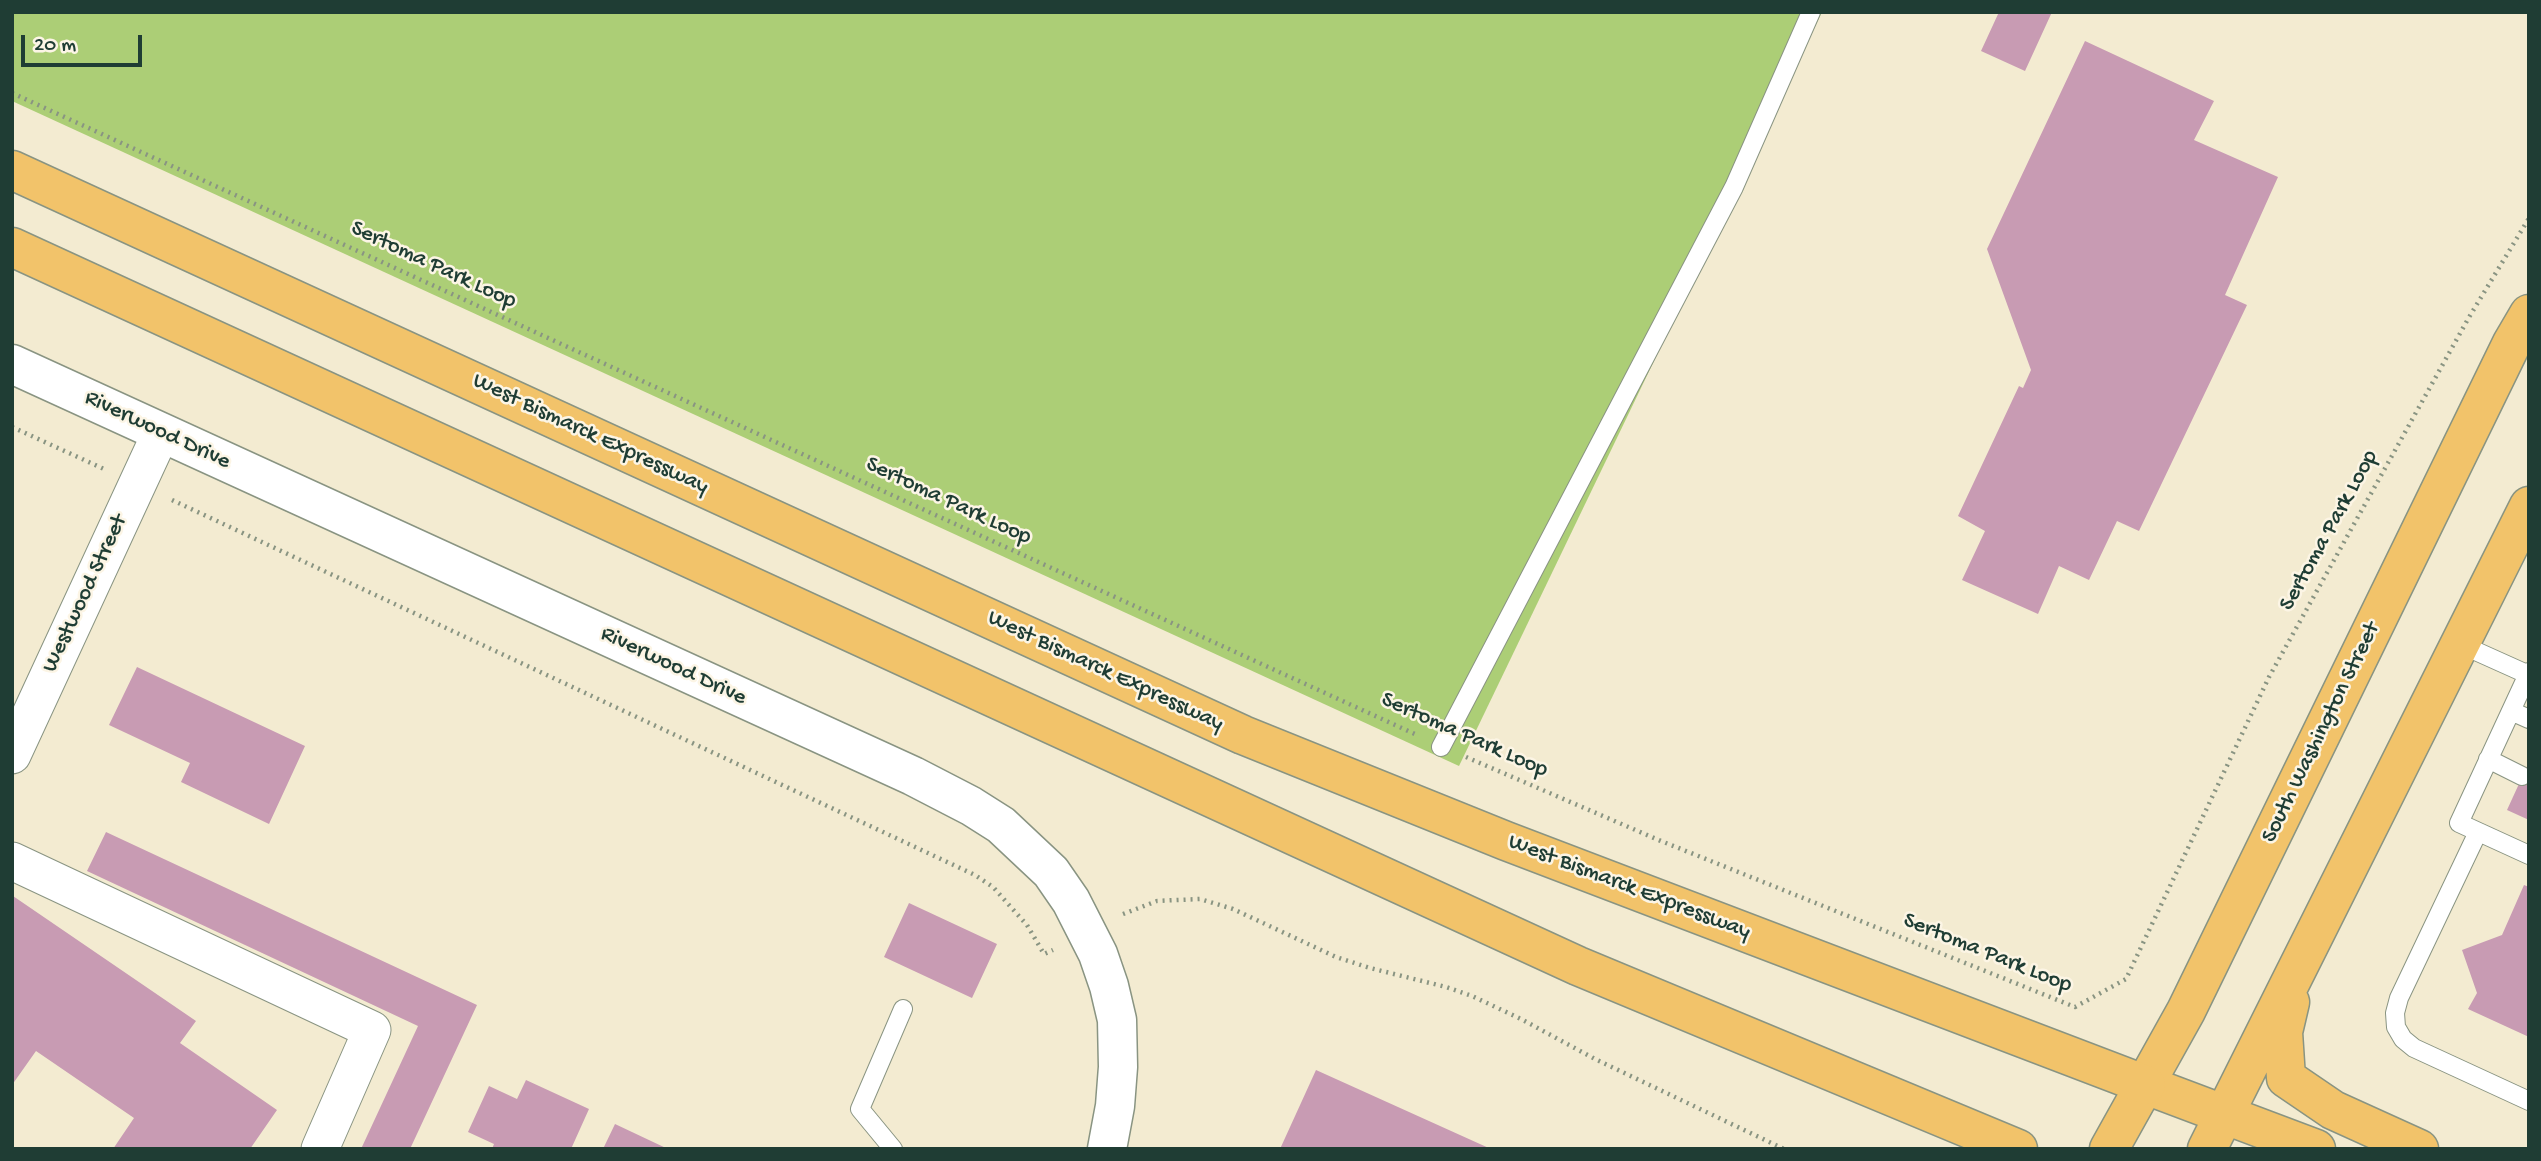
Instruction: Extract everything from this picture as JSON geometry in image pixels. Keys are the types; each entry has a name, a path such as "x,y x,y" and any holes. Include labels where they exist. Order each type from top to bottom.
{"main road":[{"name":"West Bismarck Expressway","path":"12,170 1243,735 1506,841 2316,1149"},
{"path":"12,247 1588,971 2018,1149"},
{"name":"South Washington Street","path":"2109,1149 2191,1002 2523,336"},
{"path":"2207,1149 2529,506"},
{"path":"2299,965 2283,1032 2286,1078 2333,1111 2419,1149"}],"street":[{"name":"Riverwood Drive","path":"12,364 952,796 1001,825 1051,872 1087,932 1109,986 1117,1020 1118,1067 1115,1106 1107,1149"},
{"name":"Westwood Street","path":"12,755 161,433"},
{"path":"12,861 372,1030 320,1149"}],"lane":[{"path":"1441,747 1734,187 1811,12"},
{"path":"2460,644 2528,674 2459,823 2529,855"},
{"path":"2511,711 2529,719"},
{"path":"2488,760 2522,776"},
{"path":"2478,831 2399,998 2395,1013 2396,1027 2403,1039 2414,1048 2529,1101"},
{"path":"893,1149 860,1109 903,1009"}],"path":[{"name":"Sertoma Park Loop","path":"12,93 1441,747 1674,846 2075,1007 2126,979 2269,677 2449,354 2529,218"},
{"path":"12,427 975,875 993,887 1009,905 1027,926 1044,954 1130,911 1157,901 1200,899 1233,909 1336,957 1472,996 1595,1059 1784,1149"}],"green space":[{"path":"12,12 1822,12 1459,766 12,101"}],"building":[{"path":"1999,12 2052,12 2025,71 1981,51"},
{"path":"2085,41 2214,101 2194,140 2278,177 2225,295 2247,305 2139,531 2117,521 2089,580 2059,566 2038,614 1962,580 1985,531 1958,516 2019,386 2023,388 2031,370 1987,249"},
{"path":"137,667 305,746 269,824 181,782 190,763 109,725"},
{"path":"2529,762 2529,820 2507,810"},
{"path":"106,832 477,1005 410,1149 361,1149 418,1026 87,871"},
{"path":"2524,885 2529,887 2529,1037 2468,1009 2477,993 2462,950 2502,935"},
{"path":"13,896 196,1021 180,1043 277,1110 250,1149 113,1149 134,1118 36,1051 12,1085"},
{"path":"909,903 997,944 972,998 884,957"},
{"path":"1316,1070 1491,1149 1280,1149"},
{"path":"526,1080 589,1109 571,1149 492,1149 494,1144 468,1132 489,1086 517,1099"},
{"path":"615,1124 668,1149 603,1149"}]}
